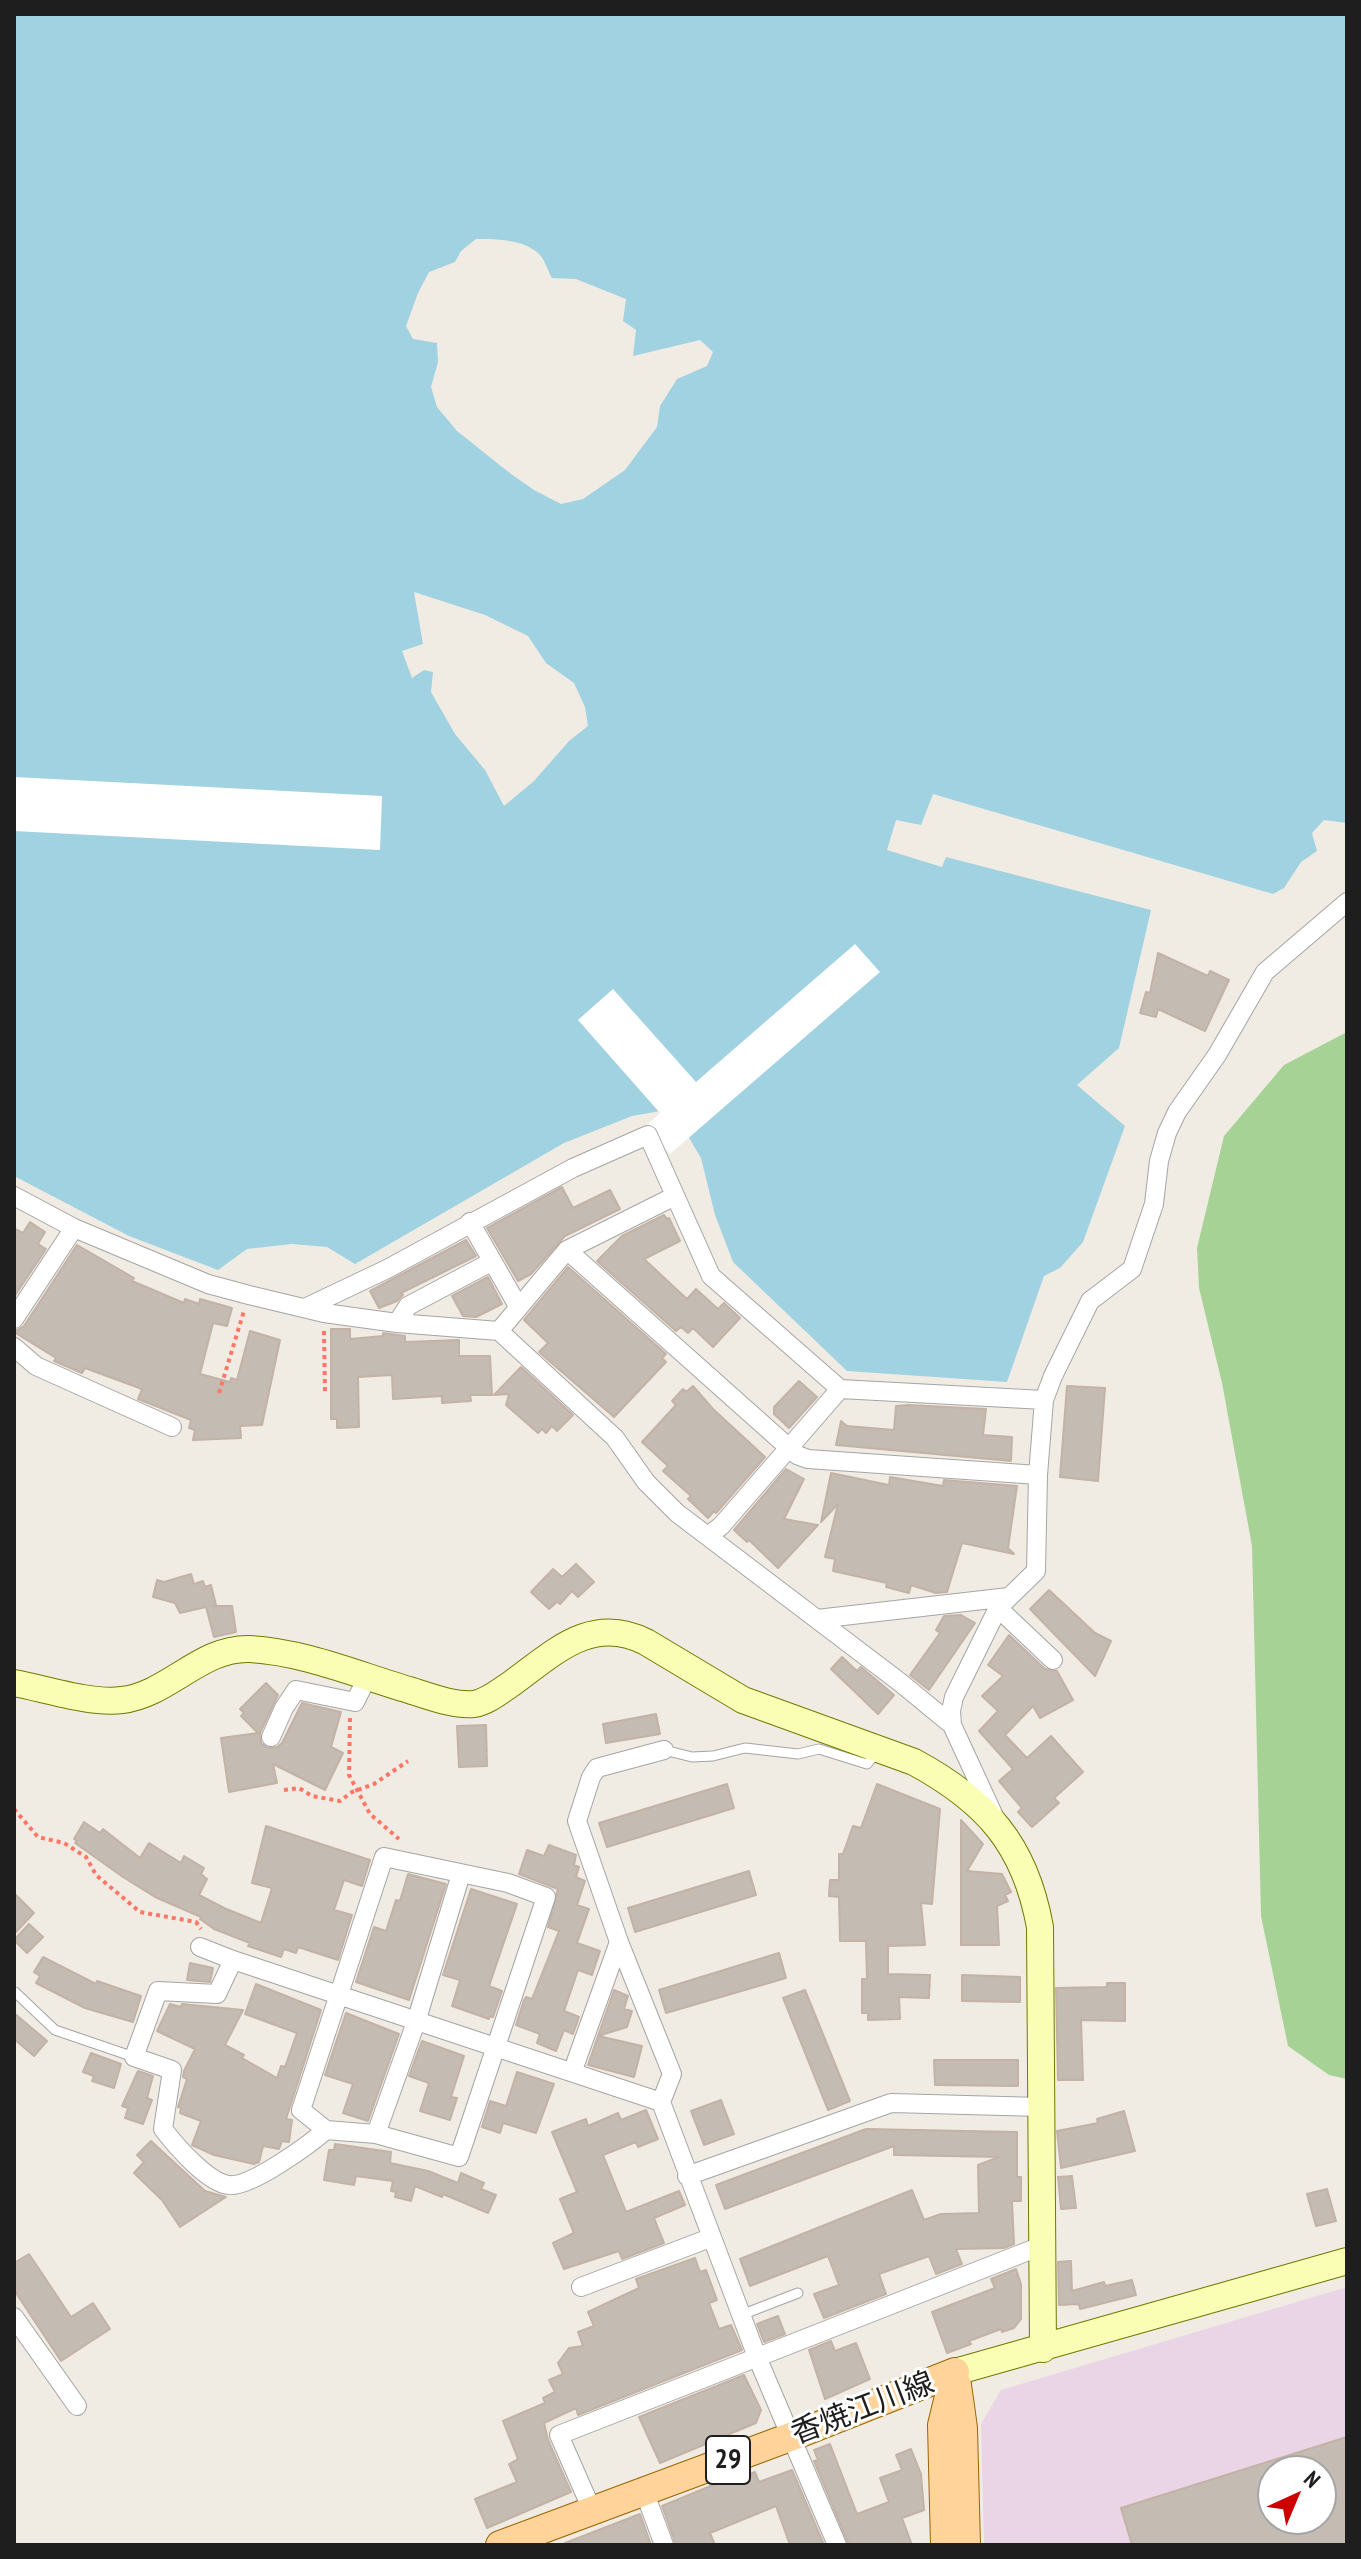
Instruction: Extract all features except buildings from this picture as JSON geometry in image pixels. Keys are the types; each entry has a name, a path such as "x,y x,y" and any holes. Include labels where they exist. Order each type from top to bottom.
{"main road":[{"name":"香焼江川線","path":"500,2545 955,2372"},
{"name":"香焼江川線","path":"945,2545 942,2425 955,2372"},
{"name":"香焼江川線","path":"955,2372 963,2428 966,2545"}],"street":[{"path":"1043,2349 1040,1927 1028,1877 997,1822 952,1725 951,1711 954,1697 1004,1602 1036,1571 1038,1475 1044,1400 1090,1301 1132,1269 1154,1204 1159,1161 1167,1133 1177,1112 1217,1055 1265,972 1347,902"},
{"path":"315,1311 470,1222 573,1168 648,1135 711,1276 840,1389 1044,1400"},
{"path":"14,1196 74,1228 208,1284 315,1311 397,1323 499,1331 615,1438 646,1482 677,1513 952,1725"},
{"path":"499,1331 567,1250 675,1196"},
{"path":"470,1222 518,1306"},
{"path":"14,1319 74,1228"},
{"path":"567,1250 787,1448 808,1459 1038,1475"},
{"path":"397,1323 408,1306 491,1262"},
{"path":"14,1347 36,1366 172,1427"},
{"path":"708,1536 721,1526 840,1389"},
{"path":"817,1619 1004,1602"},
{"path":"1004,1602 1053,1660"},
{"path":"14,1683 98,1700 122,1700 148,1693 205,1660 247,1649 295,1657 442,1700 476,1704 498,1693 576,1638 613,1631 630,1634 646,1642 743,1700 914,1762 940,1776 997,1822"},
{"path":"271,1737 296,1690 355,1702 367,1678"},
{"path":"664,1750 597,1768 591,1777 577,1821 619,1942 672,2074 661,2102 687,2176 757,2357 837,2545"},
{"path":"384,1857 461,1874 508,1883 546,1897 459,2157 376,2134 326,2130 301,2110 384,1857"},
{"path":"376,2134 416,2022 461,1874"},
{"path":"573,2070 619,1942"},
{"path":"200,1947 661,2102"},
{"path":"233,1960 217,1994 158,1991 134,2057 172,2070 163,2129 215,2181 231,2186 245,2182 308,2146 326,2130"},
{"path":"687,2176 891,2103 1041,2107"},
{"path":"581,2287 710,2238"},
{"path":"592,2510 559,2435 1041,2246"},
{"path":"955,2372 1347,2261"},
{"path":"14,2317 77,2406"},
{"path":"644,2491 664,2545"}],"lane":[{"path":"664,1750 692,1757 713,1756 745,1748 798,1754 819,1749 867,1764 880,1750"},
{"path":"15,1992 55,2030 134,2057"},
{"path":"741,2315 798,2293"}],"path":[{"path":"219,1393 249,1295"},
{"path":"315,1311 325,1393"},
{"path":"350,1701 349,1775 370,1814 393,1835 414,1848 418,1865"},
{"path":"284,1790 299,1788 312,1796 340,1801 374,1784 408,1761"},
{"path":"14,1809 38,1837 64,1843 86,1857 96,1875 140,1912 196,1922 202,1929 200,1947"}],"shaded area":[{"path":"1347,2287 1347,2545 984,2545 981,2424 1001,2390"}],"green space":[{"path":"1347,1032 1347,2079 1329,2075 1288,2046 1261,1916 1252,1546 1222,1383 1199,1288 1197,1248 1224,1136 1284,1065"}],"water":[{"path":"14,14 1347,14 1347,823 1324,820 1312,833 1317,851 1301,862 1284,888 1273,894 933,794 921,825 896,820 887,850 942,867 946,857 1151,910 1119,1048 1077,1085 1125,1126 1083,1242 1060,1268 1044,1276 1007,1382 847,1371 733,1262 715,1215 701,1158 672,1109 632,1116 564,1143 355,1264 327,1247 292,1244 247,1249 218,1270 129,1236 14,1176","holes":["476,239 525,245 541,256 552,278 576,279 626,299 623,321 636,330 633,356 700,340 713,352 707,366 677,379 660,406 657,427 625,470 583,499 561,504 534,490 457,431 437,407 431,387 438,362 437,343 413,339 406,326 429,272 455,262 461,251","414,592 485,615 528,636 546,663 574,683 585,707 588,726 569,741 534,781 504,806 485,770 455,734 431,692 433,672 424,670 412,678 402,651 423,644"]}],"pier":[{"path":"14,777 382,796 380,850 14,831"},
{"path":"855,944 880,972 670,1154 646,1126 660,1113 578,1020 613,989 696,1082"}]}
